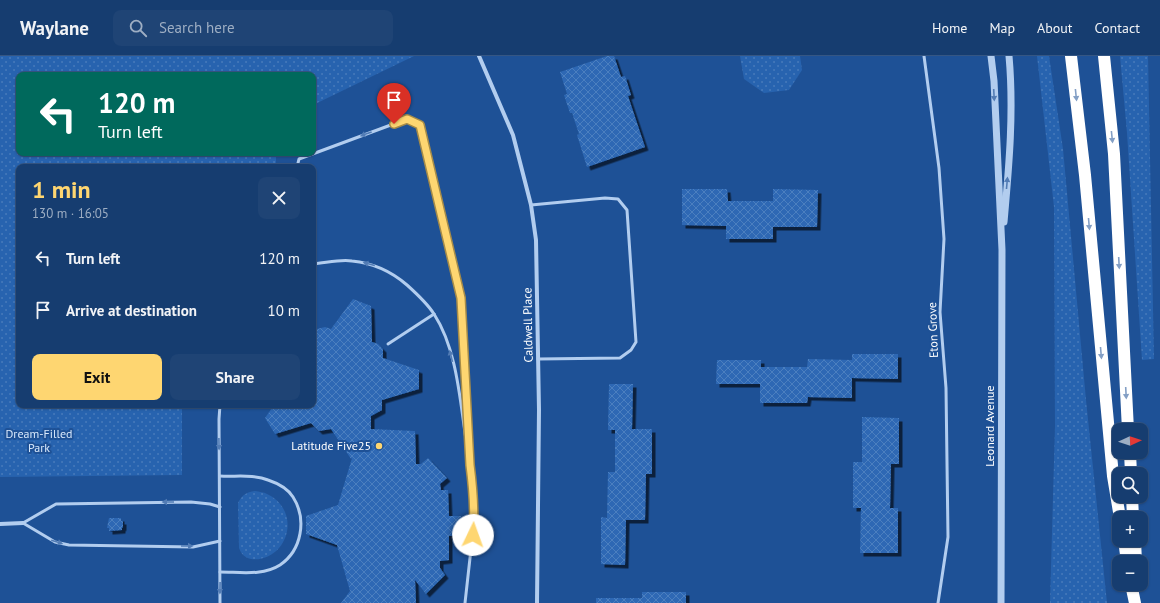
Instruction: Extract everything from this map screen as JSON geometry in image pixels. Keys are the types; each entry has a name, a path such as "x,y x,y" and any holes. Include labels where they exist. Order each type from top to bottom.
{"highway":[{"path":"1071,56 1085,183 1113,476 1119,511"},
{"path":"1104,56 1114,154 1128,423"},
{"path":"1132,591 1134,603"},
{"path":"1137,591 1138,603"}],"street":[{"name":"Caldwell Place","path":"479,56 513,135 531,204 536,240 539,410 537,603"},
{"name":"Leonard Avenue","path":"991,56 994,81 1002,250 1001,603"},
{"name":"Leonard Avenue","path":"1002,250 1012,138 1010,56"},
{"path":"0,524 23,524"}],"lane":[{"name":"Eton Grove","path":"924,56 939,168 944,239 940,312 946,388 948,537 938,603"},
{"path":"316,154 407,119 420,125 461,298 470,465"},
{"path":"298,164 299,160 310,156"},
{"path":"531,204 605,198 618,199 627,210 636,342 631,350 620,358 538,359"},
{"path":"316,264 351,260 372,264 399,278 419,295 434,314 448,340 456,373 474,490 474,522 465,603"},
{"path":"388,344 434,314"},
{"path":"220,408 220,603"},
{"path":"220,476 267,479 280,485 292,496 298,508 302,525 299,540 292,554 280,565 262,572 220,572"},
{"path":"220,507 210,504 191,502 56,504 23,524 55,542 69,544 193,547 220,540"}],"green space":[{"name":"Dream-Filled Park","path":"0,56 414,56 316,104 316,72 16,72 16,156 276,156 276,164 16,164 16,408 182,408 182,475 0,477"},
{"path":"740,56 800,56 802,70 789,90 764,93 744,79"},
{"path":"1037,56 1049,56 1063,149 1086,400 1107,603 1050,603 1055,426 1054,207"},
{"path":"1120,56 1148,56 1154,359 1142,360 1127,133"},
{"path":"255,491 266,493 280,504 287,518 288,526 284,541 275,552 264,558 252,559 242,554 239,548 238,503 245,494"}],"building":[{"path":"607,56 614,56 621,77 625,76 631,95 628,96 645,147 587,167 577,135 579,134 564,95 567,94 560,72"},
{"path":"682,189 727,189 728,201 773,201 773,189 818,190 817,227 773,227 773,239 726,239 726,226 682,225"},
{"name":"Latitude Five25","path":"353,299 371,306 372,342 378,344 383,349 383,358 419,370 419,389 382,400 382,410 371,416 371,429 415,431 416,464 421,464 428,458 447,478 440,484 441,490 448,490 449,516 461,516 461,535 449,536 449,560 440,561 440,568 445,575 426,594 415,580 416,603 341,603 350,591 337,545 306,534 306,516 338,505 352,458 351,459 331,429 319,431 311,423 275,434 265,418 272,408 316,408 316,330 325,327 331,329"},
{"path":"852,354 898,354 898,379 852,378 852,398 808,397 807,403 760,403 760,384 716,384 717,360 761,360 761,367 807,367 808,359 852,360"},
{"path":"609,384 633,384 632,429 652,429 652,474 646,474 645,520 626,520 625,565 601,564 601,517 607,518 608,472 615,472 615,430 608,430"},
{"path":"862,417 899,418 899,464 891,464 890,508 898,508 898,553 860,553 861,508 853,508 853,462 862,462"},
{"path":"109,518 121,518 121,521 123,521 122,530 109,531 109,528 107,528"},
{"path":"642,592 686,592 686,603 596,603 596,598 642,598"}],"place":[{"name":"Latitude Five25","path":"379,446"}],"route":[{"path":"394,124 407,119 420,125 461,298 470,465 474,490 473,535"}]}
